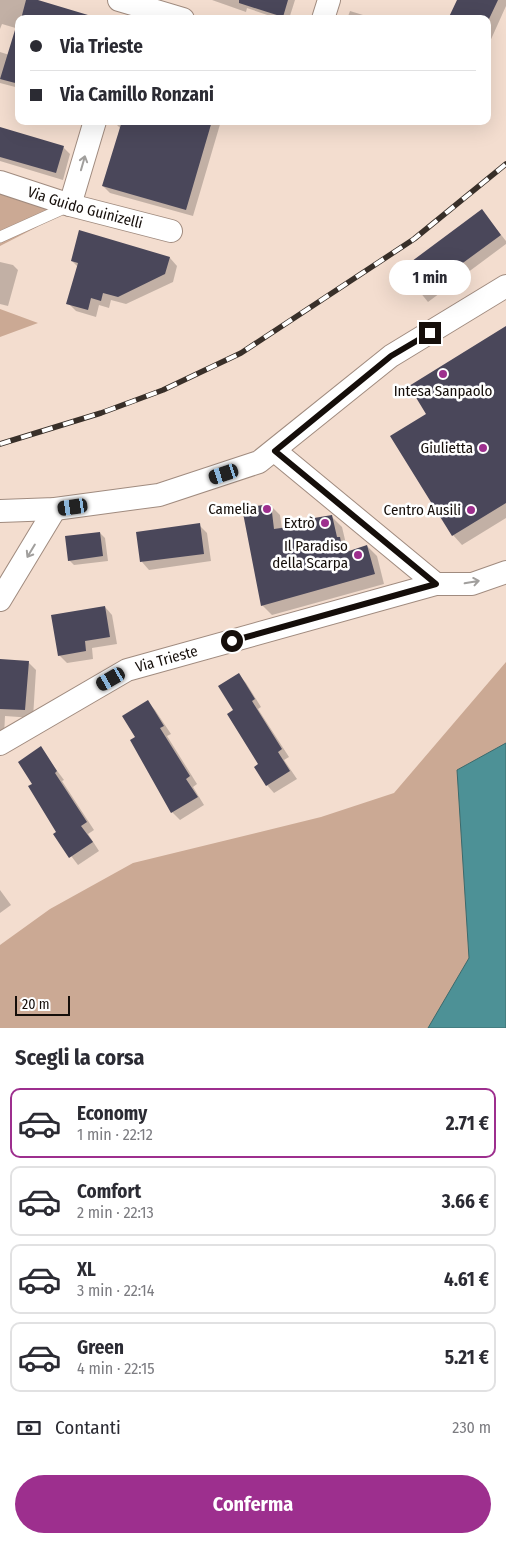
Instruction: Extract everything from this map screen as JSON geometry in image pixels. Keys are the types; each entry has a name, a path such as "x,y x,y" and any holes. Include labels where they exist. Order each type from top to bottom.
{"street":[{"path":"324,15 329,0"},
{"path":"126,5 167,15"},
{"path":"70,205 94,125"},
{"name":"Via Guido Guinizelli","path":"0,182 70,205 171,231"},
{"path":"0,511 55,509 159,495 259,462 391,356 506,286"},
{"path":"275,451 436,584"},
{"path":"0,600 55,509"},
{"name":"Via Trieste","path":"0,744 127,670 436,584 472,584 506,572"}],"lane":[{"path":"0,237 70,205"}],"shaded area":[{"path":"0,189 54,206 37,227 0,246"},
{"path":"0,309 38,323 0,337"},
{"path":"506,662 506,1028 0,1028 0,945 50,909 133,863 321,817 394,793"}],"water":[{"path":"506,743 506,1028 428,1028 469,958 457,770"}],"building":[{"path":"26,0 38,0 88,15 22,15"},
{"path":"239,0 288,0 284,15 277,15 239,3"},
{"path":"457,0 498,0 491,15 450,15"},
{"path":"15,30 15,83 0,79"},
{"path":"121,125 211,125 186,210 102,186"},
{"path":"0,127 64,146 56,173 0,157"},
{"path":"482,209 501,235 419,295 400,270"},
{"path":"79,230 170,257 165,274 118,297 103,293 101,301 91,298 88,310 66,304 78,263 71,261"},
{"path":"506,326 506,503 452,536 390,436 426,414 409,386"},
{"path":"271,504 274,529 302,525 302,520 332,515 337,537 340,537 343,553 367,545 375,574 261,606 242,508"},
{"path":"200,523 204,554 140,562 136,532"},
{"path":"100,532 103,556 68,561 65,536"},
{"path":"105,606 110,637 85,641 86,651 58,656 51,615"},
{"path":"0,659 29,661 25,710 0,709"},
{"path":"239,673 255,699 252,701 282,749 278,752 290,771 266,786 254,767 258,764 227,714 233,710 218,686"},
{"path":"148,700 164,726 160,728 190,776 186,779 198,797 171,813 130,740 135,737 122,716"},
{"path":"41,746 57,771 55,773 87,822 81,826 93,842 69,858 53,834 56,832 28,786 32,784 18,762"}],"railway":[{"path":"0,444 101,413 163,390 241,353 414,239 506,164"}],"place":[{"name":"Intesa Sanpaolo","path":"443,374"},
{"name":"Giulietta","path":"483,448"},
{"name":"Camelia","path":"267,509"},
{"name":"Centro Ausili","path":"471,510"},
{"name":"Extrò","path":"325,523"},
{"name":"Il Paradiso della Scarpa","path":"358,555"}],"route":[{"path":"232,641 436,584 275,451 391,356 430,333"}]}
